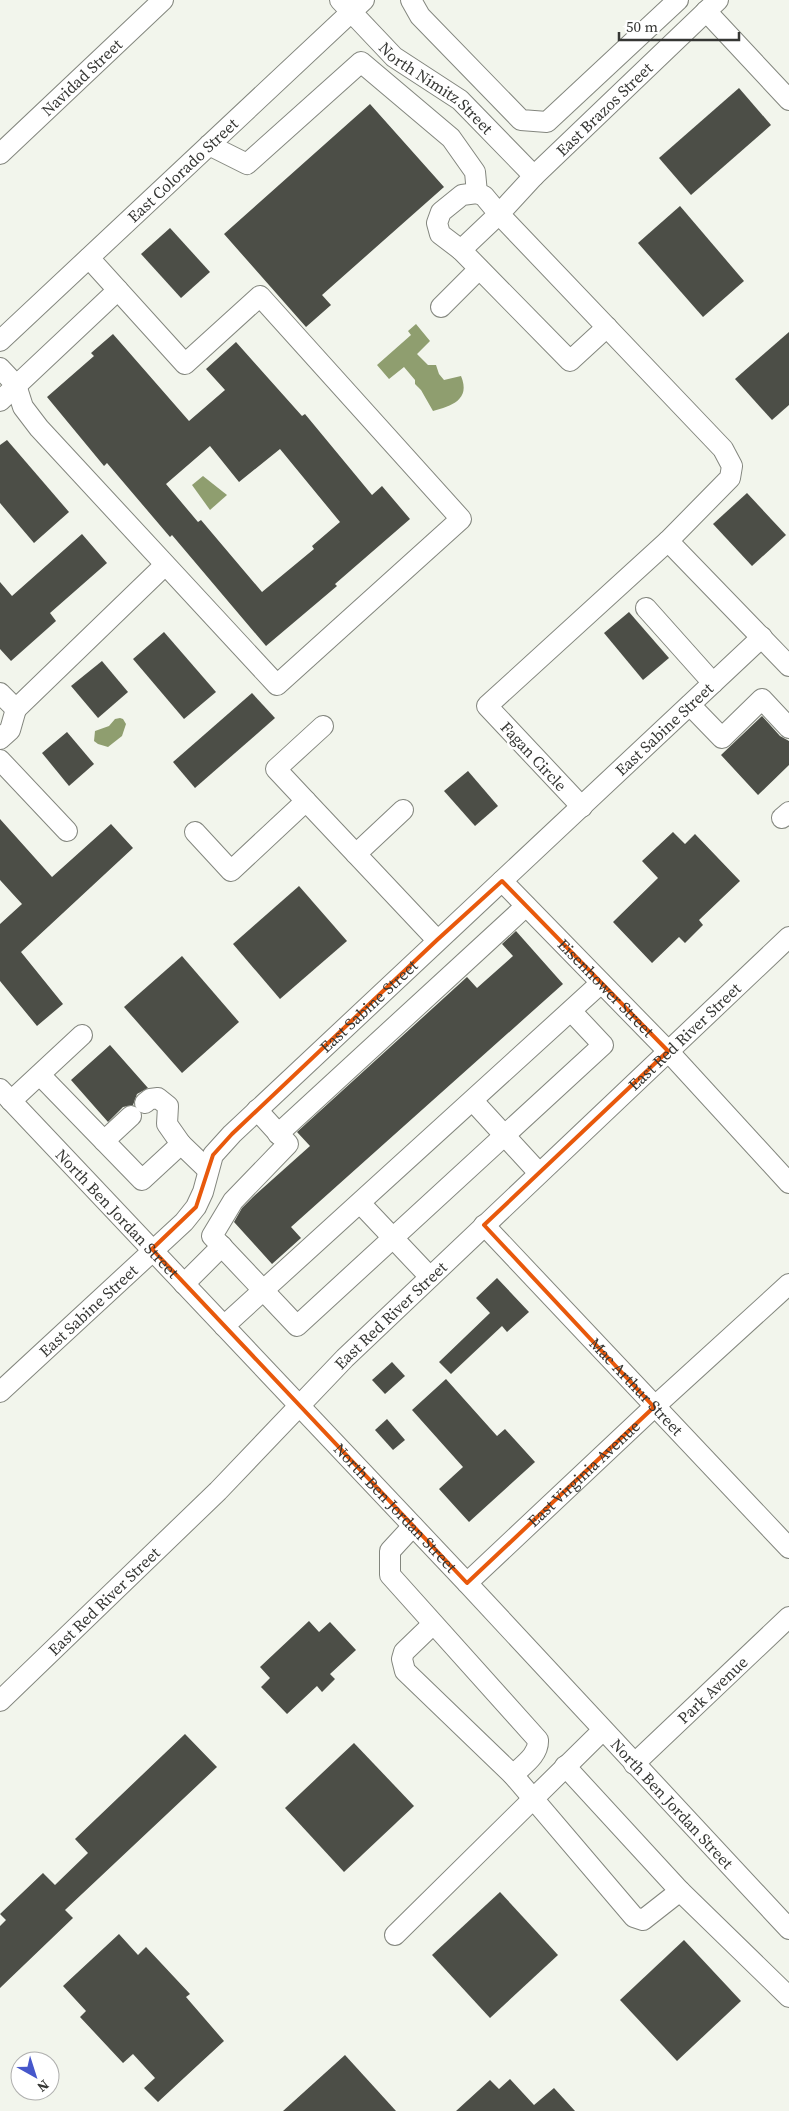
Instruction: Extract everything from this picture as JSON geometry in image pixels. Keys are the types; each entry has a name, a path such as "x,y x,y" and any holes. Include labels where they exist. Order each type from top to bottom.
{"street":[{"name":"Navidad Street","path":"0,154 163,0"},
{"path":"411,0 420,16 521,120 547,122 570,142"},
{"path":"547,122 678,0"},
{"name":"North Nimitz Street","path":"352,4 376,40 394,57 460,100 534,176"},
{"name":"East Colorado Street","path":"0,341 209,145 352,4"},
{"path":"712,6 789,100"},
{"name":"East Brazos Street","path":"461,250 499,214 534,176 712,6"},
{"path":"209,145 247,164 360,62 451,138 475,172 477,194"},
{"path":"408,102 430,80"},
{"path":"607,327 570,361 461,250 440,234 437,223 441,212 462,195 477,194 484,196 723,449 732,466 730,478 668,541 789,666"},
{"path":"0,368 16,385 23,407 39,428 277,685 461,519 260,296 185,364 89,258"},
{"path":"440,307 479,269"},
{"path":"0,401 118,290"},
{"name":"Fagan Circle","path":"582,807 487,706 668,541"},
{"path":"0,739 10,730 16,709 165,565"},
{"path":"646,608 713,683"},
{"name":"East Sabine Street","path":"0,1392 152,1249 184,1222 196,1207 213,1155 257,1110 762,637"},
{"path":"0,693 16,709"},
{"path":"690,706 722,738 762,699 789,728"},
{"path":"323,726 276,769 437,940"},
{"path":"0,760 67,831"},
{"path":"195,832 230,871 306,801"},
{"path":"356,854 404,810"},
{"name":"Eisenhower Street","path":"502,881 668,1051 789,1183"},
{"path":"278,1134 526,906"},
{"name":"East Red River Street","path":"0,1701 218,1491 345,1358 789,937"},
{"path":"224,1326 601,983"},
{"path":"257,1110 288,1144 234,1201 212,1236 297,1326 603,1045 571,1011"},
{"path":"4,1096 40,1075 82,1035"},
{"path":"40,1075 142,1180 181,1144"},
{"name":"North Ben Jordan Street","path":"4,1096 152,1249 467,1583 789,1929"},
{"path":"104,1141 150,1099 158,1098 168,1106 167,1124 181,1144 208,1170"},
{"path":"473,1101 539,1173"},
{"path":"360,1203 430,1277"},
{"name":"Mac Arthur Street","path":"484,1225 789,1548"},
{"path":"184,1284 222,1246"},
{"name":"East Virginia Avenue","path":"467,1583 654,1407 789,1284"},
{"path":"413,1526 390,1551 390,1575 538,1740 538,1746 534,1754 513,1775"},
{"name":"Park Avenue","path":"634,1764 789,1617"},
{"path":"433,1624 404,1652 402,1659 406,1672 513,1775 634,1917 643,1920 680,1891"},
{"path":"394,1935 603,1730"},
{"path":"565,1766 680,1891 789,1997"}],"highlighted area":[{"path":"502,881 668,1051 484,1225 654,1407 467,1583 152,1249 196,1207 213,1155 232,1134"}],"shaded area":[{"path":"416,324 430,341 417,354 428,365 436,365 439,374 444,380 461,376 463,384 463,391 458,401 433,411 421,390 415,384 415,380 404,367 389,379 377,365 411,335 408,331"},
{"path":"203,476 227,495 210,510 192,485"},
{"path":"120,718 126,724 122,736 108,747 94,741 95,731 109,726 115,719"}],"building":[{"path":"739,88 771,125 691,195 659,158"},
{"path":"370,104 444,187 322,295 331,305 306,327 224,234"},
{"path":"680,206 744,281 703,317 638,243"},
{"path":"170,228 210,272 181,298 141,254"},
{"path":"789,332 789,405 772,420 735,379"},
{"path":"113,334 189,421 225,390 206,369 236,342 302,416 305,414 372,495 382,486 410,519 335,584 337,586 266,646 172,535 170,537 107,463 104,466 47,397 94,356 91,353","holes":["210,446 239,482 280,449 340,522 312,546 314,549 262,592 201,520 198,522 166,484"]},
{"path":"7,440 69,512 34,543 0,503 0,445"},
{"path":"747,493 786,535 752,566 713,524"},
{"path":"82,534 107,563 50,613 56,621 11,661 0,649 0,582 12,596"},
{"path":"629,612 669,658 643,680 604,633"},
{"path":"164,632 216,692 184,719 133,659"},
{"path":"102,661 128,692 98,718 71,686"},
{"path":"252,693 275,718 195,788 173,762"},
{"path":"762,716 780,736 789,741 789,765 758,795 721,755"},
{"path":"67,732 94,764 69,786 42,753"},
{"path":"468,771 498,806 475,826 444,791"},
{"path":"0,819 52,877 111,824 133,848 21,952 63,1004 37,1026 0,981 0,924 22,904 0,880"},
{"path":"673,832 685,844 695,834 740,881 699,920 703,925 685,943 679,937 652,963 613,922 658,878 642,861"},
{"path":"299,886 347,941 280,999 233,944"},
{"path":"516,931 563,984 291,1227 301,1238 272,1264 234,1222 242,1208 253,1197 310,1146 297,1132 467,977 477,988 513,956 502,944"},
{"path":"182,956 239,1022 182,1073 124,1007"},
{"path":"110,1045 148,1088 137,1094 133,1105 123,1107 108,1122 71,1080"},
{"path":"497,1278 529,1312 507,1332 502,1326 451,1374 439,1362 490,1313 476,1298"},
{"path":"392,1362 405,1376 385,1394 372,1380"},
{"path":"446,1379 497,1436 505,1429 535,1462 469,1522 439,1489 463,1467 412,1410"},
{"path":"387,1419 405,1440 393,1450 375,1430"},
{"path":"309,1621 319,1632 330,1622 356,1650 330,1674 335,1679 322,1692 317,1686 287,1714 261,1687 270,1678 260,1667"},
{"path":"185,1734 217,1767 65,1910 73,1918 0,1988 0,1926 6,1920 0,1914 43,1873 55,1885 88,1853 75,1839"},
{"path":"354,1743 414,1806 344,1872 285,1808"},
{"path":"500,1892 558,1955 490,2018 432,1955"},
{"path":"119,1934 138,1955 146,1947 190,1994 186,1997 224,2041 158,2102 144,2088 155,2078 133,2054 123,2063 80,2017 86,2011 63,1986"},
{"path":"684,1940 741,2001 677,2061 620,2000"},
{"path":"345,2055 396,2111 283,2111"},
{"path":"510,2079 534,2105 554,2088 575,2111 456,2111 490,2080 499,2089"}]}
